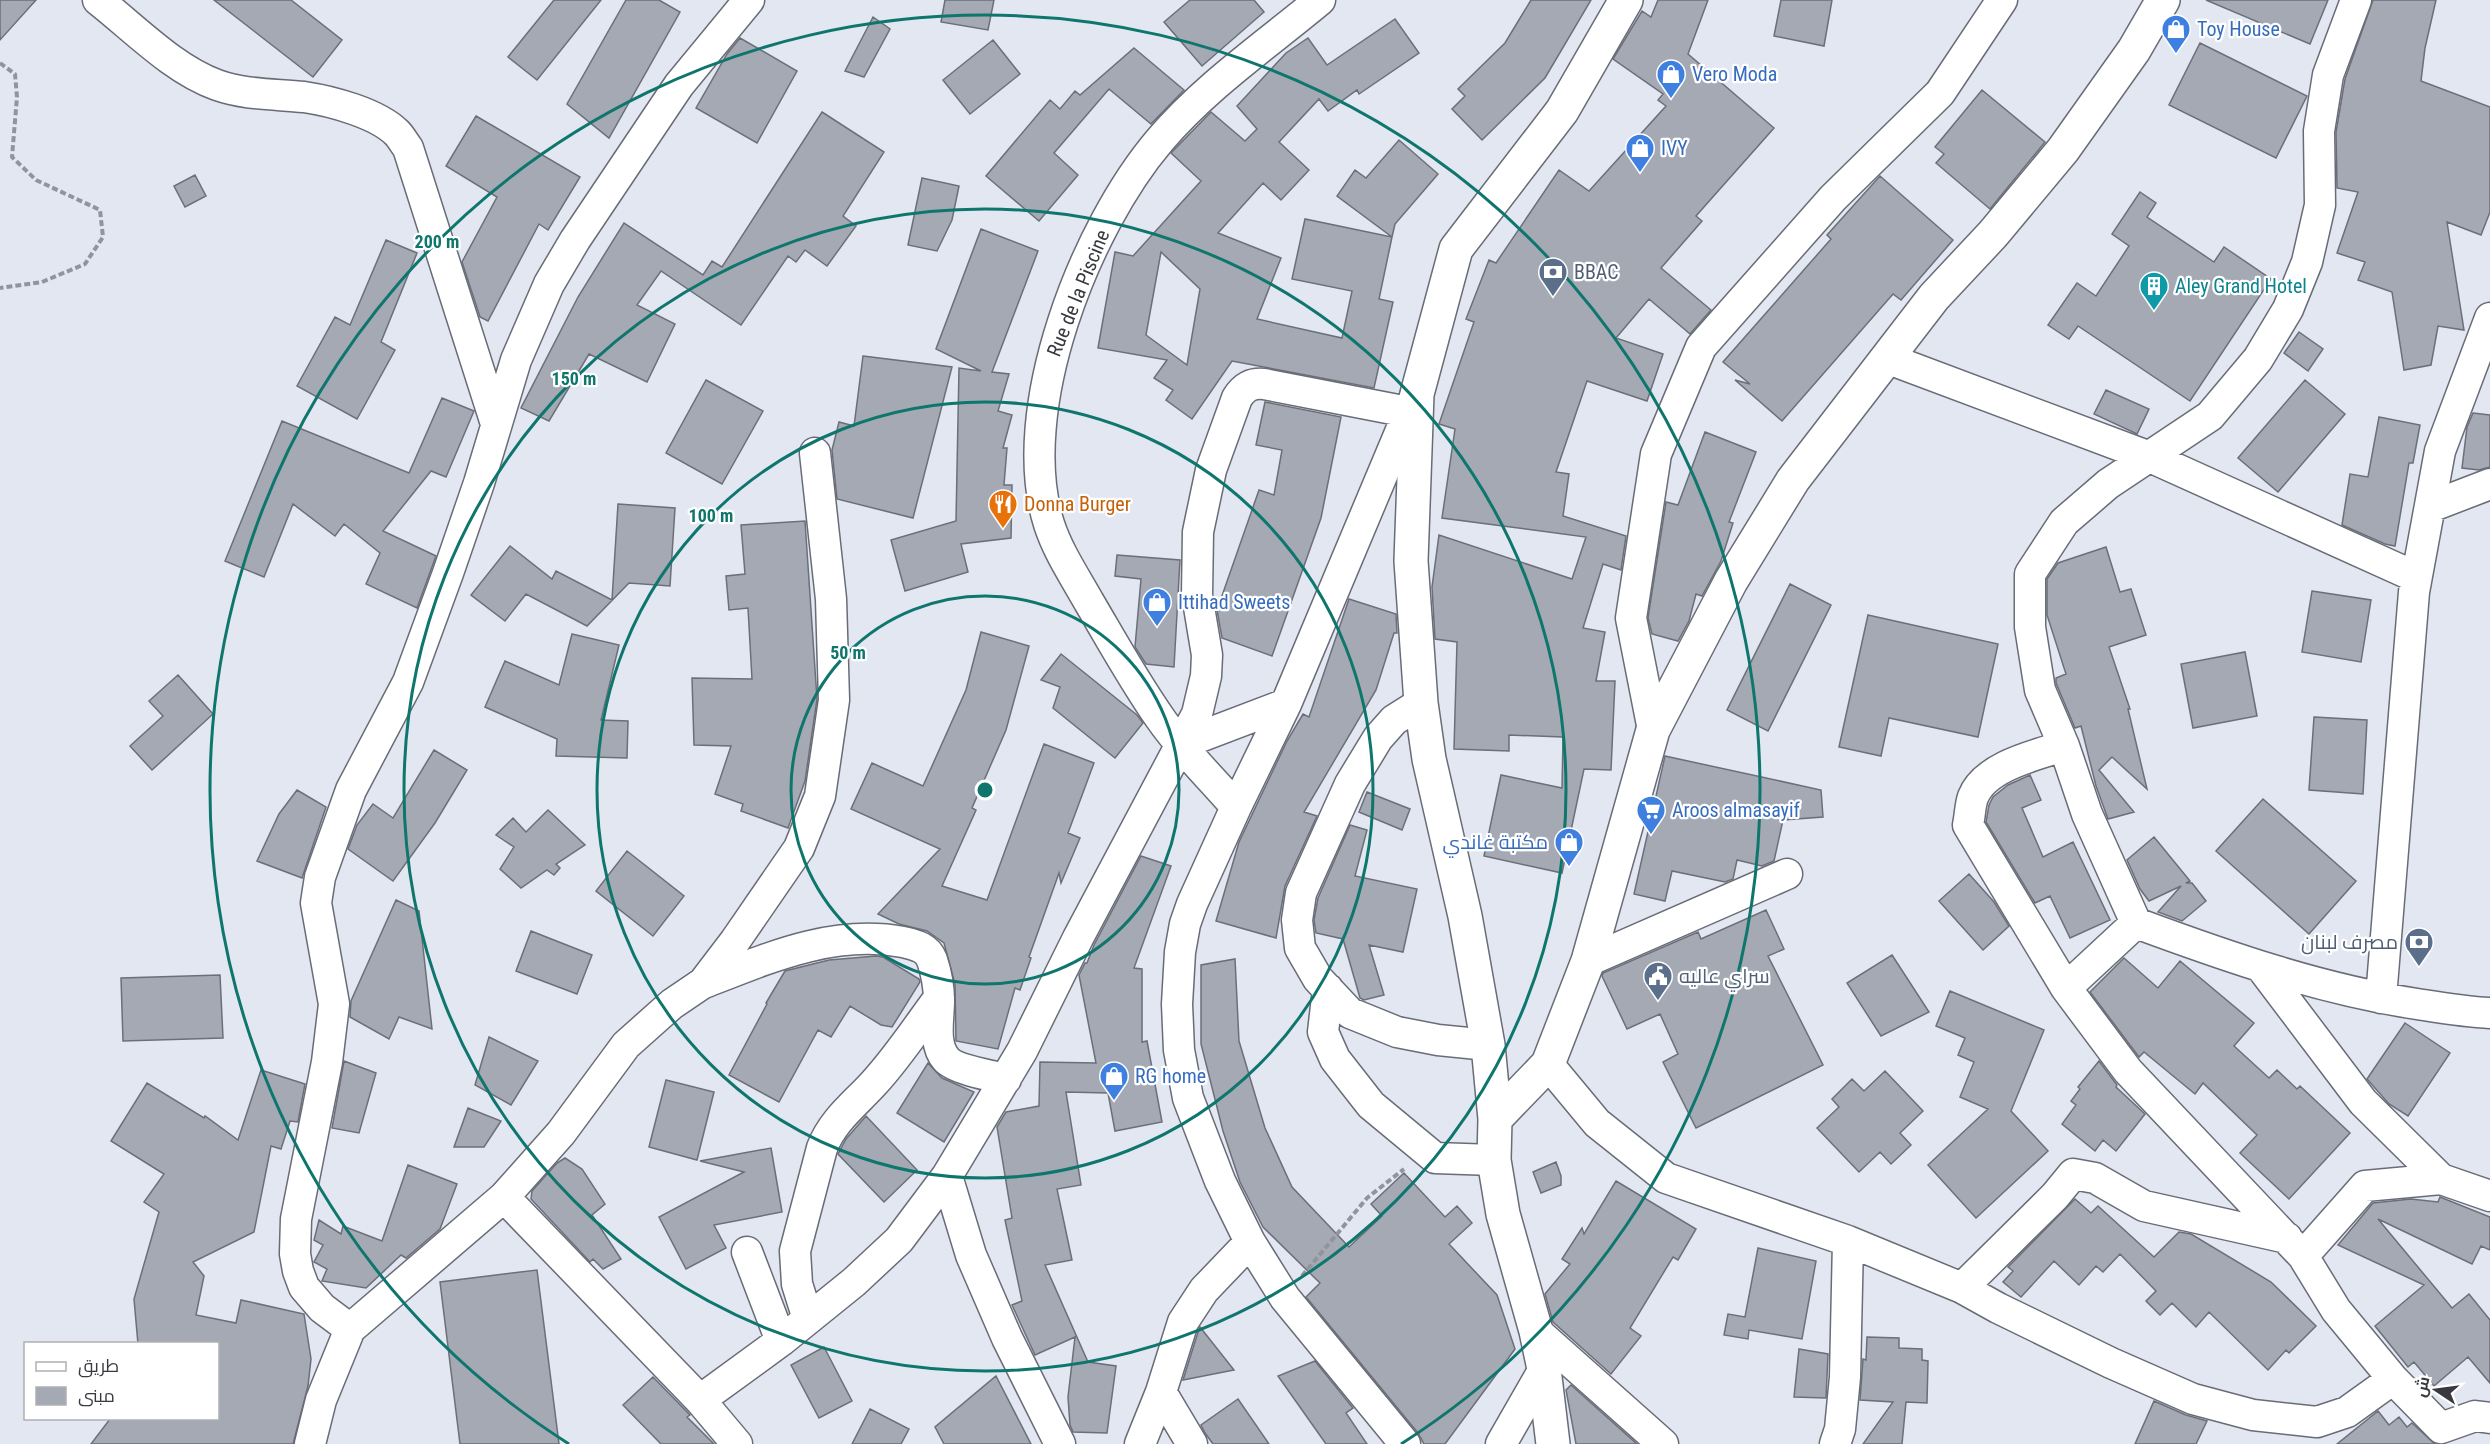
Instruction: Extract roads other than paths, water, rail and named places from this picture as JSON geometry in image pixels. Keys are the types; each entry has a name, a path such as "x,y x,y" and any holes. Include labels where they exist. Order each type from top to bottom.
{"main road":[{"path":"1553,1444 1544,1369 1536,1330 1503,1214 1494,1160 1495,1119 1488,1045 1462,905 1429,759 1421,703 1411,561 1412,403 1456,249 1562,111 1626,0"},
{"path":"1495,1119 1548,1065 1588,961 1653,730 1731,580 1793,480 1934,297 1993,234 2062,150 2134,50 2163,0"}],"street":[{"path":"99,0 177,63 216,85 239,92 306,98 360,111 384,123 397,133 408,148 496,424"},
{"path":"350,1329 322,1308 304,1287 295,1254 296,1219 327,1062 333,1004 316,903 317,890 351,790 412,671 479,483 516,360 549,284 575,240 679,85 749,0"},
{"name":"Rue de la Piscine","path":"1236,807 1181,744 1120,657 1071,571 1049,525 1040,483 1042,401 1051,358 1066,312 1092,251 1132,178 1159,140 1212,87 1320,0"},
{"path":"1653,730 1631,618 1656,453 1701,347 1833,198 1940,93 2002,0"},
{"path":"2356,0 2328,75 2319,131 2320,205 2307,262 2288,309 2258,359 2210,416 2108,484 2064,522 2030,574 2030,627 2040,690 2064,746 2087,814 2136,923 2317,984 2381,998 2490,1013"},
{"path":"2381,998 2416,578 2440,451 2490,323"},
{"path":"1886,358 2150,458 2416,578"},
{"path":"700,1400 781,1341 855,1281 898,1240 947,1176 1006,1079 1197,714 1206,676 1207,655 1197,594 1196,564 1200,522 1211,470 1237,398 1249,385 1264,384 1412,403 1286,704 1236,807 1185,924 1180,952 1177,1004 1179,1050 1188,1098 1220,1181 1250,1242 1285,1298 1404,1444"},
{"path":"703,983 799,848 820,796 834,700 831,598 815,453"},
{"path":"2430,507 2490,484"},
{"path":"1421,703 1394,720 1378,738 1350,784 1301,893 1297,920 1300,948 1318,979 1350,1013 1396,1032 1438,1040 1488,1045"},
{"path":"1181,744 1286,704"},
{"path":"2064,746 2015,762 1984,780 1973,797 1968,825 2066,988 2128,1071 2295,1247 2337,1310 2393,1379 2446,1436 2475,1416 2490,1418"},
{"path":"1588,961 1787,874"},
{"path":"2066,988 2136,923"},
{"path":"310,1444 321,1400 350,1329 504,1197 561,1133 626,1045 672,1004 703,983 788,951 831,941 879,938 921,946 932,958 939,998 939,1046 946,1060 972,1071 1006,1079"},
{"path":"2262,967 2363,1102 2442,1179 2490,1196"},
{"path":"1328,989 1323,1032 1335,1059 1371,1105 1435,1158 1494,1160"},
{"path":"808,1319 797,1284 795,1251 829,1132 848,1107 874,1083 939,998"},
{"path":"1548,1065 1597,1123 1666,1178 1848,1241 1962,1288 2100,1358 2182,1395 2253,1415 2317,1422 2347,1412 2393,1379"},
{"path":"1962,1288 2055,1196 2073,1174 2095,1178 2144,1206 2295,1247"},
{"path":"947,1176 971,1255 1007,1338 1060,1444"},
{"path":"2295,1247 2366,1186 2442,1179"},
{"path":"504,1197 700,1400 737,1444"},
{"path":"1834,1444 1840,1429 1845,1377 1848,1241"},
{"path":"1140,1444 1161,1392 1183,1322 1204,1290 1250,1242"},
{"path":"747,1252 781,1341"},
{"path":"1536,1330 1663,1444"},
{"path":"1501,1444 1544,1369"},
{"path":"1161,1392 1192,1444"}],"place":[{"name":"Toy House","path":"2176,54"},
{"name":"Vero Moda","path":"1671,100"},
{"name":"IVY","path":"1640,174"},
{"name":"BBAC","path":"1553,298"},
{"name":"Aley Grand Hotel","path":"2154,312"},
{"name":"Donna Burger","path":"1003,530"},
{"name":"Ittihad Sweets","path":"1157,628"},
{"name":"Aroos almasayif","path":"1651,836"},
{"name":"مكتبة غاندي","path":"1569,868"},
{"name":"مصرف لبنان","path":"2419,968"},
{"name":"سراي عاليه","path":"1658,1002"},
{"name":"RG home","path":"1114,1102"}]}
